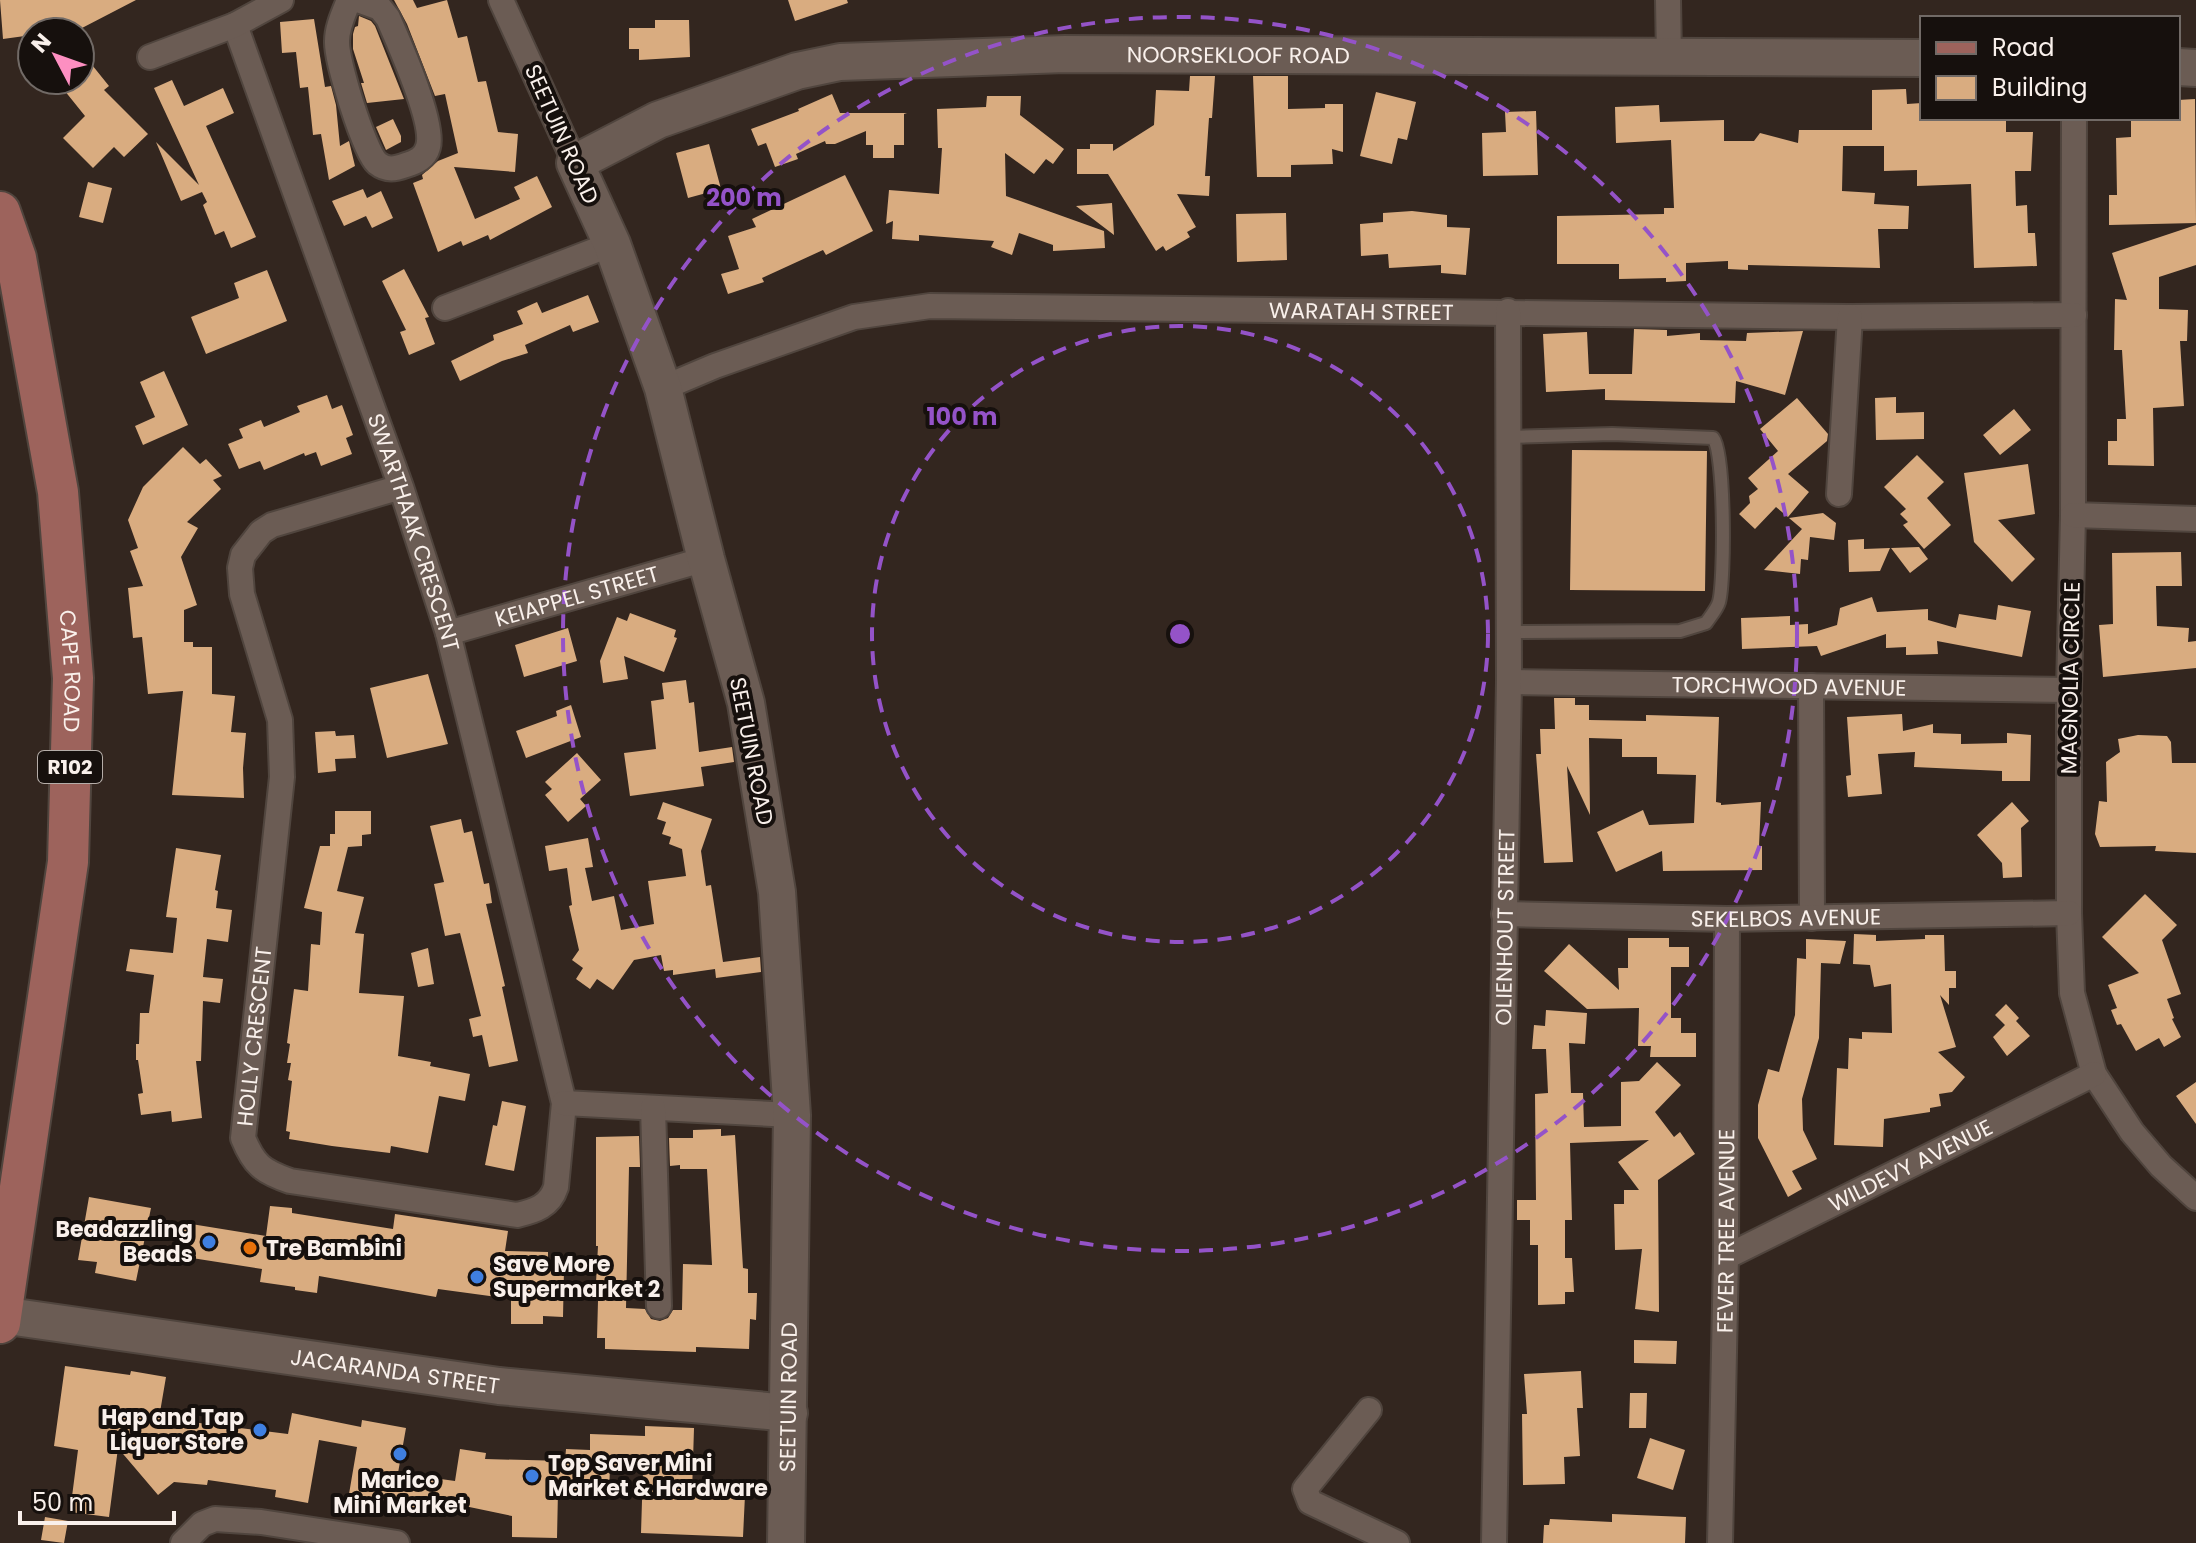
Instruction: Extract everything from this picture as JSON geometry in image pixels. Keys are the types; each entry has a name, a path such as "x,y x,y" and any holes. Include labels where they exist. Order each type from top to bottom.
{"main road":[{"name":"CAPE ROAD","path":"0,212 16,258 58,492 73,678 68,862 0,1318"}],"street":[{"path":"150,57 235,25 281,0"},
{"path":"349,0 337,46 363,142 372,157 389,169 421,159 429,145 429,125 388,18 380,8 358,0"},
{"name":"SEETUIN ROAD","path":"501,0 612,244 663,388 746,703 777,892 792,1115 786,1543"},
{"path":"1668,0 1669,58"},
{"name":"SWARTHAAK CRESCENT","path":"235,25 401,487 448,633 564,1103"},
{"name":"NOORSEKLOOF ROAD","path":"575,163 658,120 797,71 840,62 1065,54 1920,58"},
{"name":"MAGNOLIA CIRCLE","path":"2074,120 2073,515 2069,690 2072,993 2094,1074 2132,1132 2161,1166 2196,1198"},
{"path":"445,308 612,244"},
{"name":"WARATAH STREET","path":"663,388 715,366 854,317 930,306 1850,317 2074,315"},
{"name":"OLIENHOUT STREET","path":"1494,1543 1509,682 1508,311"},
{"path":"1839,494 1850,317"},
{"name":"HOLLY CRESCENT","path":"401,487 272,525 250,543 240,568 242,594 280,720 282,777 243,1138 252,1160 270,1173 290,1181 517,1215 543,1206 553,1197 564,1103"},
{"path":"2073,515 2196,519"},
{"name":"KEIAPPEL STREET","path":"448,633 706,559"},
{"name":"TORCHWOOD AVENUE","path":"1509,682 2069,690"},
{"path":"1811,686 1812,918"},
{"name":"SEKELBOS AVENUE","path":"1504,914 1727,919 2069,913"},
{"name":"FEVER TREE AVENUE","path":"1720,1543 1726,1257 1727,919"},
{"name":"WILDEVY AVENUE","path":"1726,1257 2094,1074"},
{"path":"564,1103 792,1115"},
{"path":"653,1108 659,1306"},
{"name":"JACARANDA STREET","path":"0,1318 499,1386 789,1413"},
{"path":"1369,1410 1305,1489 1310,1502 1397,1543"},
{"path":"183,1543 191,1532 215,1519 261,1522 397,1543"}],"lane":[{"path":"1509,437 1612,434 1713,438 1718,445 1722,471 1722,531 1719,602 1706,623 1680,631 1509,632"}],"building":[{"path":"0,0 136,0 96,21 96,16 16,16 16,37 3,39"},
{"path":"394,0 413,0 417,8 447,0 458,38 467,36 478,82 486,81 498,132 518,134 515,172 454,167 475,219 520,199 514,187 537,176 552,207 490,240 488,235 463,246 461,241 438,252 413,183 423,179 422,175 438,161 458,153 445,94 435,96 407,24"},
{"path":"788,0 847,0 848,3 795,21"},
{"path":"359,16 375,26 404,99 367,103 353,49 353,34"},
{"path":"314,19 325,87 331,86 336,105 340,146 349,141 355,166 329,180 321,134 313,135 308,87 300,88 296,52 282,53 280,22"},
{"path":"655,20 689,20 690,57 639,60 639,49 629,49 629,28 655,28"},
{"path":"96,70 109,86 104,90 148,134 124,157 114,147 93,168 63,138 85,116 69,96 96,96"},
{"path":"1190,76 1215,76 1205,176 1210,176 1209,196 1177,194 1196,227 1187,232 1190,237 1166,251 1163,246 1156,251 1108,174 1077,174 1077,149 1090,149 1090,144 1113,144 1113,151 1154,125 1156,90 1189,91"},
{"path":"1253,76 1288,76 1288,109 1343,104 1343,152 1332,149 1333,164 1291,165 1291,177 1257,177"},
{"path":"172,80 184,106 223,88 234,113 206,126 256,237 231,248 224,231 215,235 203,205 207,202 202,192 181,201 156,142 199,185 154,88"},
{"path":"1906,89 1907,104 1920,103 1920,120 2006,120 2006,132 2033,132 2031,171 2015,171 2016,206 2027,205 2028,233 2035,233 2037,266 1974,268 1971,184 1917,186 1917,170 1884,171 1884,146 1843,146 1842,191 1875,193 1874,204 1909,206 1908,229 1878,229 1880,268 1748,265 1748,270 1728,269 1728,261 1686,263 1686,281 1666,282 1666,278 1619,279 1619,264 1557,264 1557,216 1664,214 1664,208 1674,208 1671,140 1616,143 1615,107 1659,105 1660,122 1724,120 1724,141 1754,141 1760,133 1798,143 1799,130 1872,130 1872,90"},
{"path":"1376,92 1416,102 1407,140 1398,138 1392,164 1360,156"},
{"path":"832,94 840,113 907,113 904,114 904,145 894,145 894,158 873,158 873,145 866,145 866,131 835,144 826,144 825,141 796,154 798,159 775,167 766,143 758,146 751,129 799,111"},
{"path":"987,96 1021,96 1020,115 1064,149 1053,164 1046,159 1034,174 1005,153 1006,196 1104,231 1105,248 1053,251 1053,245 1019,233 1012,255 991,247 994,241 919,235 919,241 892,239 893,221 886,224 889,190 939,194 942,148 938,148 937,109 986,107"},
{"path":"2195,99 2196,223 2109,225 2109,195 2117,195 2116,138 2131,137 2131,120 2180,120 2180,100"},
{"path":"1536,111 1538,175 1483,176 1482,133 1506,132 1505,112"},
{"path":"393,119 401,142 386,150 376,127"},
{"path":"709,144 721,189 688,198 676,153"},
{"path":"845,175 873,231 826,255 823,250 762,278 764,282 728,294 721,274 739,269 728,236 756,227 752,219"},
{"path":"88,182 112,188 103,223 79,217"},
{"path":"363,189 367,198 381,191 393,218 372,228 366,216 344,226 332,201"},
{"path":"1112,203 1114,235 1076,206"},
{"path":"1412,211 1447,215 1447,227 1470,228 1466,275 1441,273 1441,265 1389,268 1388,254 1361,256 1360,224 1383,222 1383,213"},
{"path":"1286,213 1287,260 1237,262 1236,214"},
{"path":"2196,225 2196,265 2159,277 2159,309 2188,310 2187,341 2180,341 2184,406 2153,408 2154,466 2108,465 2108,441 2117,441 2117,419 2126,419 2122,350 2114,350 2115,299 2127,300 2112,253"},
{"path":"404,269 429,317 425,318 435,344 409,355 400,332 406,330 382,281"},
{"path":"267,270 287,321 206,354 191,317 239,298 234,283"},
{"path":"588,295 599,322 573,332 570,325 525,345 528,353 502,361 460,381 451,361 494,340 493,335 523,324 517,311 537,302 542,313"},
{"path":"1634,329 1667,330 1667,336 1700,333 1700,340 1746,341 1747,333 1803,331 1785,395 1736,381 1735,403 1605,400 1605,389 1546,392 1543,334 1587,332 1589,374 1632,374"},
{"path":"164,371 188,425 143,445 135,426 155,417 140,382"},
{"path":"327,395 332,409 342,405 353,435 346,438 352,454 321,466 316,452 305,456 304,453 264,470 260,461 239,469 228,444 243,438 239,429 261,420 264,427 300,412 297,406"},
{"path":"1896,397 1896,413 1924,412 1924,439 1876,440 1875,398"},
{"path":"1797,398 1828,434 1827,441 1788,474 1809,492 1788,517 1776,507 1755,529 1739,514 1750,503 1749,496 1758,489 1748,478 1778,451 1760,429"},
{"path":"2014,409 2031,430 2000,455 1983,435"},
{"path":"183,447 200,464 206,459 222,476 213,480 221,489 187,522 198,528 181,557 197,605 184,610 184,642 193,642 193,647 212,647 212,694 235,696 231,732 246,733 244,798 172,795 183,691 148,694 142,637 133,638 128,588 143,586 130,551 138,548 128,520 143,487"},
{"path":"1572,450 1707,451 1705,591 1570,590"},
{"path":"1917,455 1944,482 1927,498 1951,525 1924,549 1903,525 1908,522 1900,514 1906,509 1884,487"},
{"path":"2028,464 2035,514 1998,520 2035,559 2012,582 1974,542 1964,473"},
{"path":"1823,513 1836,523 1834,540 1810,537 1808,560 1801,559 1800,574 1764,570 1802,529 1789,518"},
{"path":"1864,539 1864,549 1890,548 1880,571 1849,572 1848,540"},
{"path":"1919,547 1928,559 1910,573 1891,548"},
{"path":"2181,552 2182,586 2156,586 2157,626 2189,628 2188,642 2196,641 2196,668 2103,677 2099,625 2113,624 2112,553"},
{"path":"1872,597 1877,612 1928,609 1928,620 1956,628 1959,614 1996,620 1998,605 2031,611 2022,657 1937,641 1938,654 1906,655 1906,647 1886,648 1886,634 1821,656 1817,646 1742,649 1741,618 1790,616 1790,625 1808,624 1808,634 1837,625 1840,608"},
{"path":"630,613 676,630 674,637 677,638 664,672 624,656 628,679 603,683 600,661 617,617 627,621"},
{"path":"568,628 577,661 524,677 515,645"},
{"path":"428,674 448,744 387,758 370,688"},
{"path":"686,680 689,703 694,702 699,752 732,747 734,762 701,767 704,786 630,796 624,753 656,749 651,701 664,699 662,683"},
{"path":"1554,698 1575,698 1575,705 1589,705 1589,720 1646,721 1646,715 1719,717 1716,802 1721,805 1761,802 1759,846 1762,846 1762,870 1663,871 1662,851 1616,872 1597,832 1643,810 1649,825 1694,823 1696,775 1657,774 1657,757 1622,757 1622,739 1589,738 1590,815 1567,766 1573,862 1544,863 1536,754 1541,754 1540,729 1555,729"},
{"path":"571,705 581,737 526,758 516,731 557,716 556,711"},
{"path":"1902,714 1903,731 1933,724 1933,733 1961,734 1961,744 2007,743 2007,733 2031,735 2030,781 2002,781 2002,771 1914,767 1915,752 1878,754 1882,794 1848,797 1846,776 1851,775 1847,717"},
{"path":"335,731 336,736 354,735 356,758 335,759 336,771 318,773 315,732"},
{"path":"2138,735 2167,736 2171,742 2172,763 2196,763 2196,853 2155,851 2156,846 2100,847 2095,834 2099,801 2107,802 2106,762 2120,752 2118,739"},
{"path":"577,753 601,780 580,799 586,806 568,822 545,795 552,789 545,782"},
{"path":"663,802 712,819 701,851 706,886 711,885 723,962 760,957 761,972 716,978 715,969 673,975 673,970 664,971 661,955 634,960 613,990 597,979 590,989 576,979 583,968 572,960 579,950 569,906 572,905 567,868 549,871 545,846 588,838 593,867 585,868 592,901 614,896 621,930 654,924 648,881 686,876 682,849 669,844 671,837 662,834 666,822 657,819"},
{"path":"2012,802 2029,821 2021,828 2022,877 2003,878 2002,863 1977,835"},
{"path":"335,811 371,811 371,834 362,835 362,846 348,847 337,891 364,897 355,933 364,934 359,993 404,996 398,1056 470,1074 465,1101 439,1096 428,1153 391,1146 390,1153 332,1146 289,1139 290,1132 286,1131 292,1081 288,1080 291,1063 287,1063 290,1044 287,1043 294,989 308,991 311,944 320,945 322,912 304,908 320,846 330,846 330,834 335,834"},
{"path":"461,819 464,833 472,831 484,884 489,883 492,903 486,904 518,1061 489,1067 482,1035 473,1037 469,1019 481,1016 460,933 445,936 434,884 444,882 430,826"},
{"path":"176,848 221,855 215,890 218,891 216,908 232,910 228,942 207,939 203,977 223,979 220,1003 203,1001 201,1061 196,1061 202,1118 172,1122 171,1111 141,1115 138,1094 143,1093 136,1044 139,1044 140,1013 149,1013 154,975 126,971 130,949 173,953 177,918 166,917"},
{"path":"2145,894 2177,925 2162,940 2181,994 2167,999 2181,1037 2164,1047 2159,1038 2136,1051 2121,1024 2117,1025 2111,1010 2117,1008 2108,985 2139,973 2102,937"},
{"path":"1854,934 1876,935 1876,941 1944,935 1945,971 1956,971 1956,988 1949,988 1949,1005 1940,995 1956,1047 1938,1052 1965,1077 1952,1092 1939,1094 1941,1106 1930,1108 1930,1112 1884,1119 1883,1147 1834,1145 1837,1068 1848,1069 1849,1038 1862,1039 1862,1032 1892,1033 1891,984 1874,987 1870,965 1853,964"},
{"path":"1628,938 1669,938 1669,947 1689,947 1689,967 1671,967 1671,1018 1681,1018 1681,1033 1696,1033 1696,1057 1650,1057 1651,1046 1638,1046 1639,1008 1587,1009 1544,971 1569,944 1619,990 1618,968 1628,968"},
{"path":"1806,939 1846,941 1840,964 1821,963 1819,1038 1802,1099 1803,1130 1817,1159 1792,1171 1802,1189 1788,1197 1758,1138 1758,1105 1768,1069 1779,1072 1795,1015 1797,958 1806,959"},
{"path":"428,948 434,984 418,987 411,953"},
{"path":"2006,1004 2030,1036 2007,1056 1993,1037 2005,1025 1995,1015"},
{"path":"1546,1010 1587,1013 1585,1044 1569,1043 1571,1093 1583,1093 1584,1127 1621,1126 1621,1082 1639,1081 1657,1062 1681,1085 1655,1112 1674,1137 1680,1132 1695,1154 1658,1180 1659,1312 1635,1309 1642,1249 1615,1250 1614,1204 1624,1204 1624,1190 1639,1190 1618,1162 1649,1140 1570,1143 1572,1220 1565,1220 1565,1258 1572,1258 1574,1292 1565,1292 1565,1304 1538,1305 1538,1245 1530,1245 1530,1220 1517,1220 1517,1200 1536,1200 1535,1094 1548,1093 1546,1049 1532,1049 1534,1025 1545,1026"},
{"path":"2196,1082 2196,1124 2176,1096"},
{"path":"502,1101 526,1106 514,1171 485,1165 493,1125 497,1126"},
{"path":"721,1129 721,1136 735,1135 743,1268 748,1269 748,1293 757,1293 756,1320 750,1319 749,1349 696,1347 696,1352 605,1349 605,1338 597,1338 598,1301 595,1301 598,1246 596,1137 639,1136 640,1167 629,1167 626,1308 645,1309 651,1319 660,1321 668,1318 673,1310 682,1310 683,1264 712,1265 707,1169 670,1166 669,1138 693,1138 693,1130"},
{"path":"89,1197 151,1208 136,1281 95,1273 97,1262 78,1260"},
{"path":"270,1206 292,1208 292,1213 393,1229 395,1214 508,1231 505,1251 548,1252 548,1269 564,1269 563,1317 543,1316 543,1324 511,1324 511,1299 438,1289 436,1297 319,1276 317,1293 295,1290 295,1287 260,1282 262,1269 179,1256 185,1223 266,1236"},
{"path":"1634,1340 1677,1341 1676,1364 1634,1363"},
{"path":"65,1366 166,1377 159,1418 288,1434 292,1413 361,1427 362,1420 406,1428 398,1473 455,1481 460,1449 486,1453 485,1459 565,1461 566,1449 590,1450 590,1434 645,1436 645,1426 694,1428 692,1493 745,1495 743,1537 641,1533 643,1469 610,1467 609,1493 558,1491 557,1538 512,1537 512,1516 455,1504 453,1516 349,1494 357,1447 319,1440 308,1503 275,1497 276,1490 208,1480 207,1485 174,1482 158,1495 118,1448 109,1517 70,1512 78,1450 54,1446"},
{"path":"1581,1371 1583,1408 1577,1408 1580,1456 1564,1457 1565,1484 1523,1485 1522,1414 1527,1414 1524,1374"},
{"path":"1630,1393 1647,1393 1646,1428 1629,1428"},
{"path":"1650,1438 1685,1450 1673,1490 1637,1478"},
{"path":"1612,1514 1686,1517 1685,1543 1543,1543 1544,1525 1549,1525 1550,1519 1612,1522"},
{"path":"45,1517 68,1521 64,1543 41,1540"}],"place":[{"name":"Beadazzling Beads","path":"209,1242"},
{"name":"Tre Bambini","path":"250,1248"},
{"name":"Save More Supermarket 2","path":"477,1277"},
{"name":"Hap and Tap Liquor Store","path":"260,1430"},
{"name":"Marico Mini Market","path":"400,1454"},
{"name":"Top Saver Mini Market & Hardware","path":"532,1476"}]}
